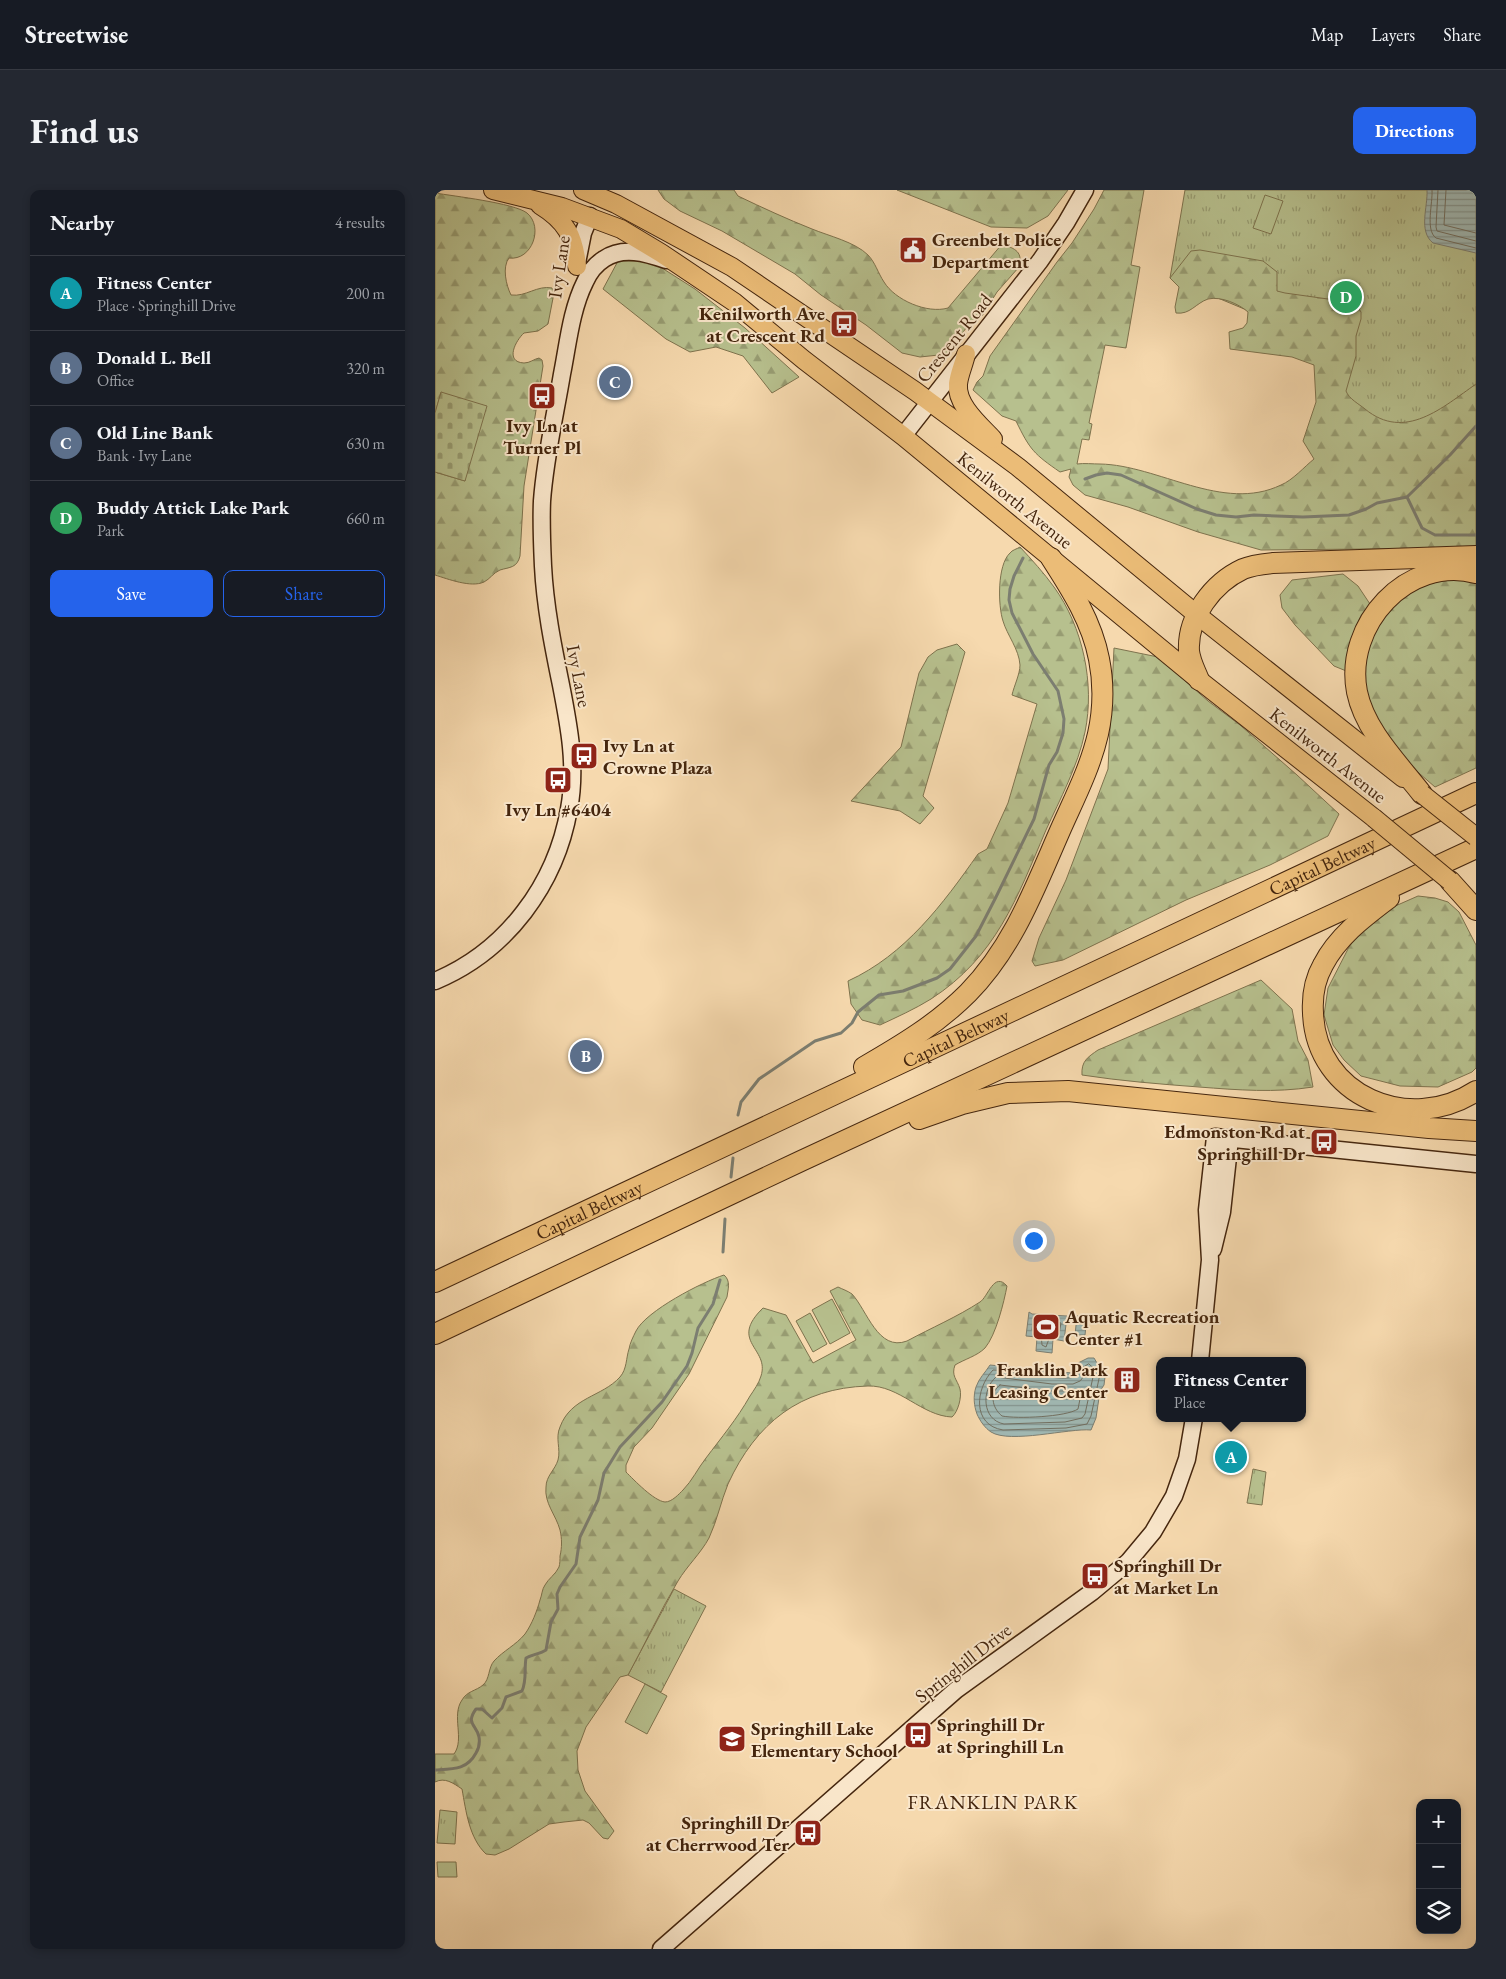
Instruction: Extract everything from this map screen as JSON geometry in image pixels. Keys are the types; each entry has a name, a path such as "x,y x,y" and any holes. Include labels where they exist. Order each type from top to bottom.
{"highway":[{"path":"1199,680 1189,647 1196,614 1215,589 1244,569 1273,563 1476,556"},
{"path":"737,1140 929,1028 968,993 1012,936 1083,780 1098,734 1101,716 1101,675 1099,658 1092,635 1076,598 1051,558"},
{"path":"1422,794 1377,737 1365,714 1357,692 1355,672 1359,644 1367,623 1380,605 1397,590 1417,578 1436,572 1455,570 1476,572"},
{"path":"1350,852 1476,779"},
{"name":"Capital Beltway","path":"435,1282 1476,793"},
{"path":"435,1334 801,1161 1476,848"},
{"path":"1417,876 1357,922 1336,944 1322,966 1315,985 1313,1003 1313,1022 1318,1042 1327,1061 1351,1087 1372,1101 1389,1107 1408,1110 1447,1106 1476,1091"},
{"path":"1450,880 1476,910"},
{"path":"801,1161 963,1104 1009,1092 1098,1093 1429,1128 1476,1131"}],"main road":[{"name":"Kenilworth Avenue","path":"493,190 529,198 590,216 642,240 734,302 804,360 903,436 1199,680 1374,818 1476,902"},
{"name":"Kenilworth Avenue","path":"583,190 639,216 732,268 929,401 1018,467 1196,614 1476,837"},
{"path":"529,198 553,213 567,230 575,252 577,266"},
{"path":"590,216 593,213 606,211 639,216"},
{"path":"966,354 958,384 961,400 1018,467"}],"street":[{"name":"Crescent Road","path":"903,436 1046,252 1085,190"},
{"name":"Ivy Lane","path":"435,981 476,959 515,924 539,890 549,871 561,845 567,819 572,788 572,751 545,589 541,526 546,464 571,324 577,266 583,233 590,216"},
{"name":"Ivy Lane","path":"571,324 585,281 595,266 605,258 617,253 633,252 651,255 677,264"},
{"path":"1200,1357 1210,1260 1222,1212 1223,1138 1476,1164"},
{"name":"Springhill Drive","path":"661,1949 956,1690 1092,1592 1128,1562 1153,1532 1174,1496 1187,1459 1193,1422"}],"green space":[{"path":"658,190 734,190 738,196 757,205 863,250 875,264 889,289 904,300 921,307 931,309 948,308 1002,244 1019,254 1019,267 997,292 982,316 966,328 948,354 920,357 902,353 795,274 722,231 680,211 664,199"},
{"path":"897,190 1068,190 1048,216 1027,228 991,227"},
{"path":"1104,190 1144,190 1131,265 1140,267 1126,348 1105,345 1089,423 1092,424 1089,440 1082,439 1077,464 1122,466 1214,491 1236,494 1259,492 1281,485 1294,477 1314,459 1303,441 1316,402 1314,365 1292,357 1230,349 1229,332 1243,328 1247,323 1248,312 1229,301 1208,299 1189,311 1176,313 1175,307 1179,287 1170,278 1191,251 1200,250 1263,261 1277,272 1277,291 1335,300 1357,306 1361,312 1361,319 1356,336 1356,356 1346,391 1354,401 1380,418 1395,422 1409,422 1423,418 1437,411 1476,384 1476,548 1261,550 1198,532 1128,507 1085,495 1073,485 1069,477 1071,469 1060,472 1038,456 1025,439 1016,421 1002,416 973,390 983,376 990,356 1072,243"},
{"path":"1185,190 1476,190 1476,395 1435,426 1376,438 1314,365 1261,316 1170,278"},
{"path":"435,193 497,203 520,209 527,213 535,226 535,234 533,242 524,254 517,258 509,258 507,262 505,276 511,295 547,288 552,288 554,293 548,324 538,331 524,333 513,350 514,359 518,362 526,363 539,358 542,360 543,366 524,486 519,560 515,565 498,571 479,584 459,582 435,575 435,472 465,481 441,393 435,413"},
{"path":"1265,195 1283,201 1271,234 1253,228"},
{"path":"618,261 651,261 695,289 745,328 799,377 772,393 743,356 716,347 690,352 666,339 603,289"},
{"path":"441,392 487,406 465,481 435,472 435,413"},
{"path":"1020,547 1054,587 1064,603 1079,638 1084,656 1087,676 1088,714 1078,757 1014,902 988,945 953,982 925,1003 880,1025 862,1020 851,1004 848,981 869,970 905,943 937,909 978,854 987,849 1008,803 1037,704 1012,695 1020,665 1017,653 1003,621 1000,606 1000,586 1003,567 1011,552"},
{"path":"1343,574 1358,586 1378,616 1410,590 1445,578 1476,581 1476,768 1435,787 1405,761 1380,729 1361,677 1334,666 1295,625 1282,608 1280,595 1292,580"},
{"path":"957,644 965,652 923,796 934,808 920,824 900,811 851,801 901,747 919,673 928,657 937,650"},
{"path":"1114,648 1158,657 1208,701 1240,725 1339,814 1328,836 1270,865 1186,900 1063,960 1035,966 1032,961 1039,938 1066,880 1108,769"},
{"path":"1418,896 1448,902 1459,912 1476,945 1476,1068 1472,1072 1438,1087 1400,1086 1361,1076 1344,1060 1333,1045 1324,1015 1328,988 1349,947 1364,926 1393,907"},
{"path":"1261,980 1292,1009 1298,1041 1308,1060 1313,1087 1285,1090 1242,1090 1140,1082 1082,1075 1084,1063 1088,1057 1098,1050"},
{"path":"724,1275 728,1282 727,1297 689,1374 652,1428 634,1447 626,1465 626,1472 660,1501 670,1501 675,1498 689,1483 758,1384 762,1366 749,1337 749,1329 753,1320 763,1308 786,1315 813,1363 856,1340 830,1291 838,1287 852,1294 874,1328 881,1335 888,1341 897,1343 907,1341 980,1302 998,1281 1007,1286 999,1318 989,1342 978,1353 955,1365 954,1375 960,1389 960,1400 958,1408 952,1417 931,1412 890,1390 879,1387 844,1388 801,1402 783,1413 752,1443 739,1462 728,1484 709,1538 678,1581 628,1675 620,1677 586,1727 577,1751 578,1770 585,1791 614,1831 608,1839 603,1838 589,1823 583,1820 549,1824 509,1849 495,1855 486,1854 480,1848 472,1832 462,1789 446,1780 435,1782 435,1754 454,1754 458,1741 459,1706 462,1700 466,1695 483,1685 487,1680 494,1661 525,1634 536,1613 544,1587 559,1567 561,1533 548,1504 546,1483 558,1460 558,1435 560,1427 571,1409 613,1384 620,1377 625,1367 632,1340 642,1323 675,1298"},
{"path":"832,1299 850,1333 830,1344 812,1310"},
{"path":"810,1313 827,1344 813,1352 796,1321"},
{"path":"1253,1469 1266,1472 1262,1505 1247,1503"},
{"path":"674,1589 706,1606 661,1692 628,1675"},
{"path":"645,1684 667,1696 647,1734 625,1722"},
{"path":"440,1810 457,1812 455,1844 437,1843"},
{"path":"437,1862 456,1862 457,1877 438,1877"}],"water":[{"path":"1427,190 1476,190 1476,253 1433,243 1428,238 1425,225"},
{"name":"Aquatic Recreation Center #1","path":"1029,1312 1032,1314 1067,1316 1064,1341 1053,1339 1052,1353 1036,1351 1037,1337 1026,1336"},
{"path":"1077,1316 1087,1317 1085,1335 1075,1335"},
{"path":"1088,1358 1094,1358 1097,1363 1106,1369 1096,1418 1091,1430 1025,1436 1000,1435 991,1432 977,1414 974,1397 975,1390 990,1365 1073,1373 1074,1365"}],"waterway":[{"path":"1085,479 1107,473 1121,475 1197,509 1216,515 1236,517 1254,515 1303,517 1349,515 1377,503 1407,497 1450,455 1476,426"},
{"path":"1407,497 1422,528 1435,535 1476,535"},
{"path":"738,1115 741,1102 759,1079 815,1041 841,1033 852,1023 858,1012 879,995 903,991 937,978 950,969 976,936 996,897 1034,819 1049,765 1057,752 1063,733 1064,719 1058,691 1033,654 1012,613 1009,600 1014,576 1023,558"},
{"path":"731,1177 733,1158"},
{"path":"723,1252 725,1219"},
{"path":"435,1770 459,1768 472,1759 479,1747 478,1733 472,1721 476,1709 482,1709 492,1718 502,1708 506,1697 522,1691 526,1658 546,1650 551,1622 558,1609 557,1594 576,1564 580,1537 598,1500 604,1473 620,1447 662,1402 687,1366 698,1328 713,1304 720,1280"}],"place":[{"name":"Greenbelt Police Department","path":"913,250"},
{"name":"Buddy Attick Lake Park","path":"1346,297"},
{"name":"Kenilworth Ave at Crescent Rd","path":"844,324"},
{"name":"Old Line Bank","path":"615,382"},
{"name":"Ivy Ln at Turner Pl","path":"542,396"},
{"name":"Ivy Ln at Crowne Plaza","path":"584,756"},
{"name":"Ivy Ln #6404","path":"558,780"},
{"name":"Donald L. Bell","path":"586,1056"},
{"name":"Edmonston Rd at Springhill Dr","path":"1324,1142"},
{"name":"Aquatic Recreation Center #1","path":"1046,1327"},
{"name":"Franklin Park Leasing Center","path":"1127,1380"},
{"name":"Fitness Center","path":"1231,1457"},
{"name":"Springhill Dr at Market Ln","path":"1095,1576"},
{"name":"Springhill Dr at Springhill Ln","path":"918,1735"},
{"name":"Springhill Lake Elementary School","path":"732,1739"},
{"name":"Springhill Dr at Cherrwood Ter","path":"808,1833"}],"district":[{"name":"FRANKLIN PARK","path":"993,1802"}]}
